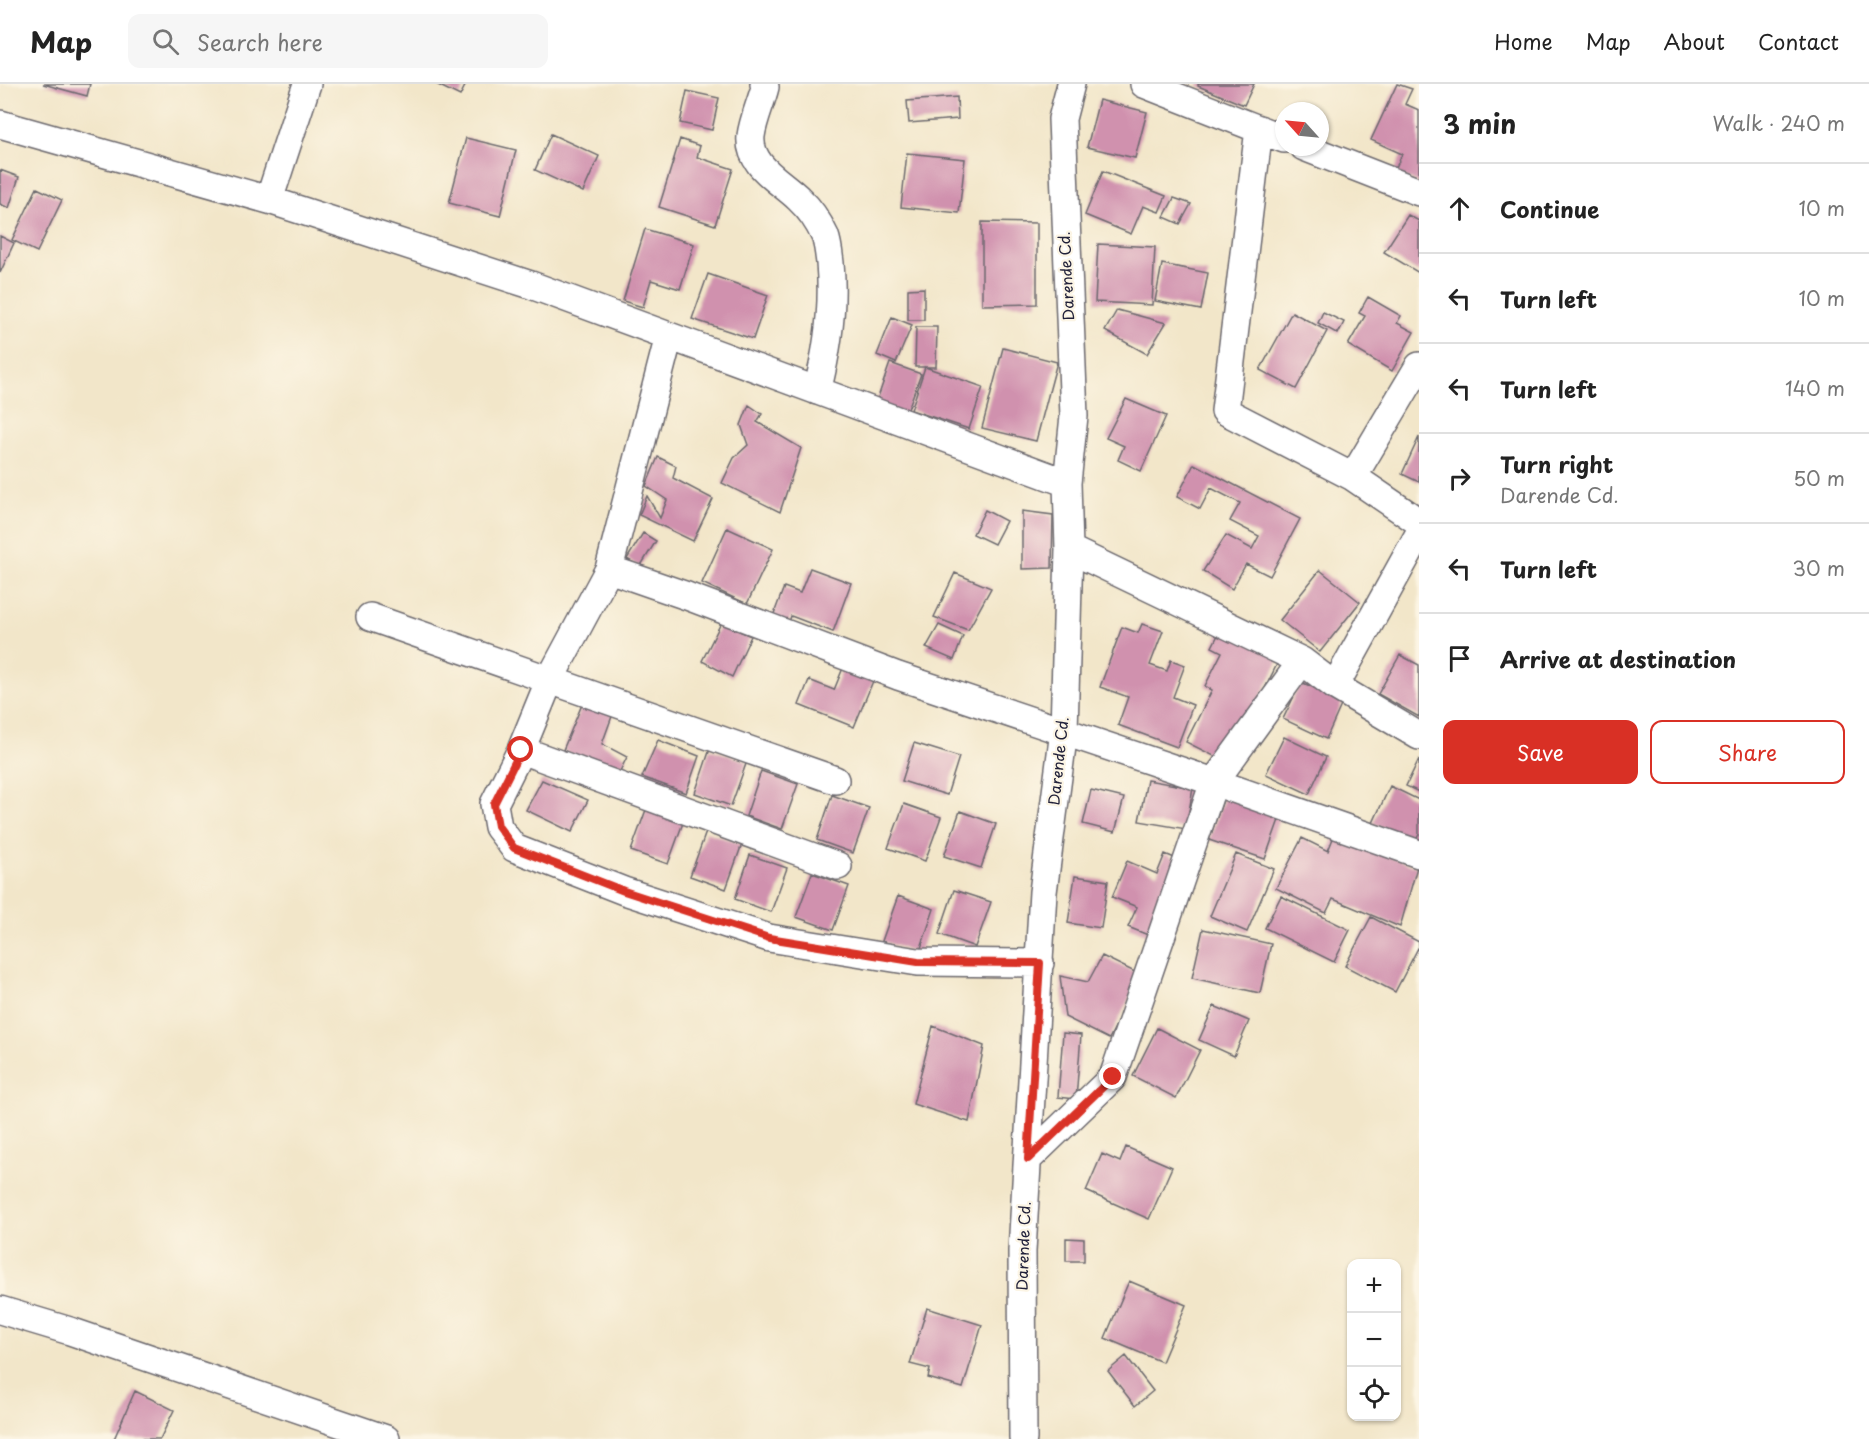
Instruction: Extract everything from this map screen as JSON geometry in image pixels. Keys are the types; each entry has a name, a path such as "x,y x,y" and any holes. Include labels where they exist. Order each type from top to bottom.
{"street":[{"path":"269,200 308,84"},
{"path":"764,84 751,136 756,157 765,171 784,184 802,201 826,238 831,275 831,304 829,334 817,391"},
{"name":"Darende Cd.","path":"1023,1427 1022,1251 1043,892 1064,731 1069,549 1067,483 1074,416 1062,119 1071,84"},
{"path":"1144,84 1275,135"},
{"path":"0,124 269,200 531,285 1067,483"},
{"path":"1259,129 1225,411 1353,477 1419,522"},
{"path":"1327,156 1419,192"},
{"path":"669,336 609,569 550,679 521,750 494,804 498,826 514,848 624,891 769,938 918,962 1040,963"},
{"path":"1353,477 1419,366"},
{"path":"1335,686 1419,534"},
{"path":"1069,549 1302,662 1335,686 1419,736"},
{"path":"609,569 898,676 1214,782 1419,854"},
{"path":"370,617 835,780"},
{"path":"1028,1159 1113,1077 1214,782 1302,662"},
{"path":"521,750 838,866"},
{"path":"0,1310 70,1331 368,1436"},
{"path":"1004,1439 1023,1427"}],"building":[{"path":"43,84 90,84 87,96"},
{"path":"436,84 466,84 460,96"},
{"path":"1198,84 1254,84 1244,105 1198,86"},
{"path":"1397,84 1412,89 1405,104 1419,110 1419,184 1394,172 1402,154 1371,140"},
{"path":"687,91 719,98 712,130 680,123"},
{"path":"957,97 958,119 909,123 907,101"},
{"path":"1099,100 1147,112 1135,158 1087,147"},
{"path":"551,134 599,156 583,192 535,170"},
{"path":"466,138 516,150 500,216 449,203"},
{"path":"680,139 700,146 697,157 733,169 715,225 659,207"},
{"path":"907,153 965,159 959,213 901,207"},
{"path":"0,170 19,177 9,208 0,204"},
{"path":"1103,171 1166,196 1159,212 1143,206 1131,234 1085,215"},
{"path":"37,188 62,200 37,252 12,240"},
{"path":"1174,198 1191,204 1180,224 1164,217"},
{"path":"1408,215 1419,221 1419,273 1384,252"},
{"path":"982,222 1037,223 1037,304 982,305"},
{"path":"645,229 694,244 680,289 651,280 643,307 623,301"},
{"path":"0,236 14,243 0,273"},
{"path":"1098,244 1155,247 1152,305 1095,302"},
{"path":"1162,264 1208,273 1201,310 1155,301"},
{"path":"708,274 768,295 753,339 692,319"},
{"path":"924,288 924,320 908,320 908,289"},
{"path":"1368,297 1401,316 1397,323 1414,332 1392,371 1348,345 1365,316 1359,313"},
{"path":"1117,310 1166,323 1147,354 1105,331"},
{"path":"1292,312 1327,331 1296,389 1260,370"},
{"path":"1323,312 1344,322 1338,334 1318,323"},
{"path":"892,317 912,325 896,363 877,355"},
{"path":"916,327 937,327 936,367 915,367"},
{"path":"1003,348 1057,362 1036,441 982,428"},
{"path":"890,363 921,374 905,417 875,406"},
{"path":"925,367 983,387 969,429 911,410"},
{"path":"1126,399 1166,416 1141,471 1118,460 1124,446 1106,438"},
{"path":"749,405 762,414 757,422 801,448 780,512 722,483 734,458 748,445 741,425"},
{"path":"1419,437 1419,482 1402,474"},
{"path":"658,457 676,466 673,478 713,499 693,541 639,515 647,496 660,518 667,500 646,486"},
{"path":"1194,464 1300,519 1270,576 1246,564 1232,589 1203,571 1226,535 1252,549 1259,536 1230,521 1240,503 1211,488 1200,509 1177,497"},
{"path":"985,510 1006,521 994,544 973,534"},
{"path":"1022,511 1053,515 1052,568 1022,569"},
{"path":"727,528 773,549 747,604 702,583"},
{"path":"643,533 656,541 640,567 627,559"},
{"path":"810,568 851,583 833,632 791,616 788,625 772,619 784,587 800,593"},
{"path":"1320,570 1360,602 1320,652 1280,620"},
{"path":"955,573 991,588 968,630 934,617"},
{"path":"721,623 751,636 732,677 702,661"},
{"path":"1142,624 1163,631 1150,665 1167,671 1171,660 1185,665 1173,697 1193,705 1177,747 1118,725 1128,697 1100,687 1122,627 1138,633"},
{"path":"939,625 963,636 954,660 926,648"},
{"path":"1221,629 1280,658 1228,763 1186,742 1212,690 1205,686 1222,652 1212,647"},
{"path":"1400,655 1419,665 1419,717 1378,694"},
{"path":"843,668 873,681 854,727 799,705 809,680 834,690"},
{"path":"1301,682 1343,701 1326,739 1283,719"},
{"path":"586,695 615,708 602,744 627,757 616,779 563,750"},
{"path":"1284,737 1326,757 1309,794 1266,774"},
{"path":"658,740 699,756 686,793 642,777"},
{"path":"914,743 959,757 947,795 902,781"},
{"path":"710,749 747,761 731,806 695,793"},
{"path":"1419,759 1419,792 1406,786"},
{"path":"761,771 798,784 782,829 746,816"},
{"path":"542,780 588,800 572,832 526,810"},
{"path":"1147,780 1193,788 1186,829 1139,821"},
{"path":"1390,786 1419,800 1419,834 1415,843 1373,823"},
{"path":"1091,790 1124,798 1115,832 1083,824"},
{"path":"832,795 869,808 853,853 817,840"},
{"path":"1224,797 1280,817 1265,859 1209,840"},
{"path":"904,804 941,817 925,861 888,848"},
{"path":"647,807 684,820 668,864 631,851"},
{"path":"960,811 996,824 981,868 944,856"},
{"path":"706,832 742,844 726,889 690,876"},
{"path":"1334,836 1417,867 1400,927 1333,899 1326,913 1276,888 1302,838 1328,851"},
{"path":"1165,854 1184,862 1153,937 1128,927 1137,907 1112,897 1127,861 1157,874"},
{"path":"1236,854 1274,869 1247,932 1210,916"},
{"path":"750,855 787,868 771,912 735,899"},
{"path":"812,873 849,886 833,930 796,917"},
{"path":"1075,876 1108,881 1101,928 1068,923"},
{"path":"954,890 991,902 975,947 939,934"},
{"path":"898,896 934,909 919,954 882,941"},
{"path":"1281,896 1350,930 1334,962 1265,928"},
{"path":"1371,917 1419,942 1395,992 1345,966"},
{"path":"1203,929 1271,944 1260,993 1192,978"},
{"path":"1102,956 1141,975 1109,1039 1065,1017 1060,976 1088,982"},
{"path":"1214,1006 1249,1021 1234,1056 1199,1040"},
{"path":"933,1026 984,1046 969,1122 913,1104"},
{"path":"1157,1028 1200,1050 1176,1098 1133,1076"},
{"path":"1063,1033 1081,1035 1076,1099 1058,1097"},
{"path":"1126,1147 1172,1167 1149,1219 1086,1191 1102,1154 1120,1162"},
{"path":"1066,1238 1084,1239 1084,1261 1066,1261"},
{"path":"1129,1281 1186,1305 1162,1362 1105,1338"},
{"path":"927,1308 982,1325 963,1388 928,1378 930,1369 910,1364"},
{"path":"1126,1356 1153,1391 1135,1406 1108,1371"},
{"path":"135,1391 174,1410 160,1439 114,1439"}],"route":[{"path":"521,750 494,804 498,826 514,848 624,891 769,938 918,962 1040,963 1028,1159 1113,1077"}]}
